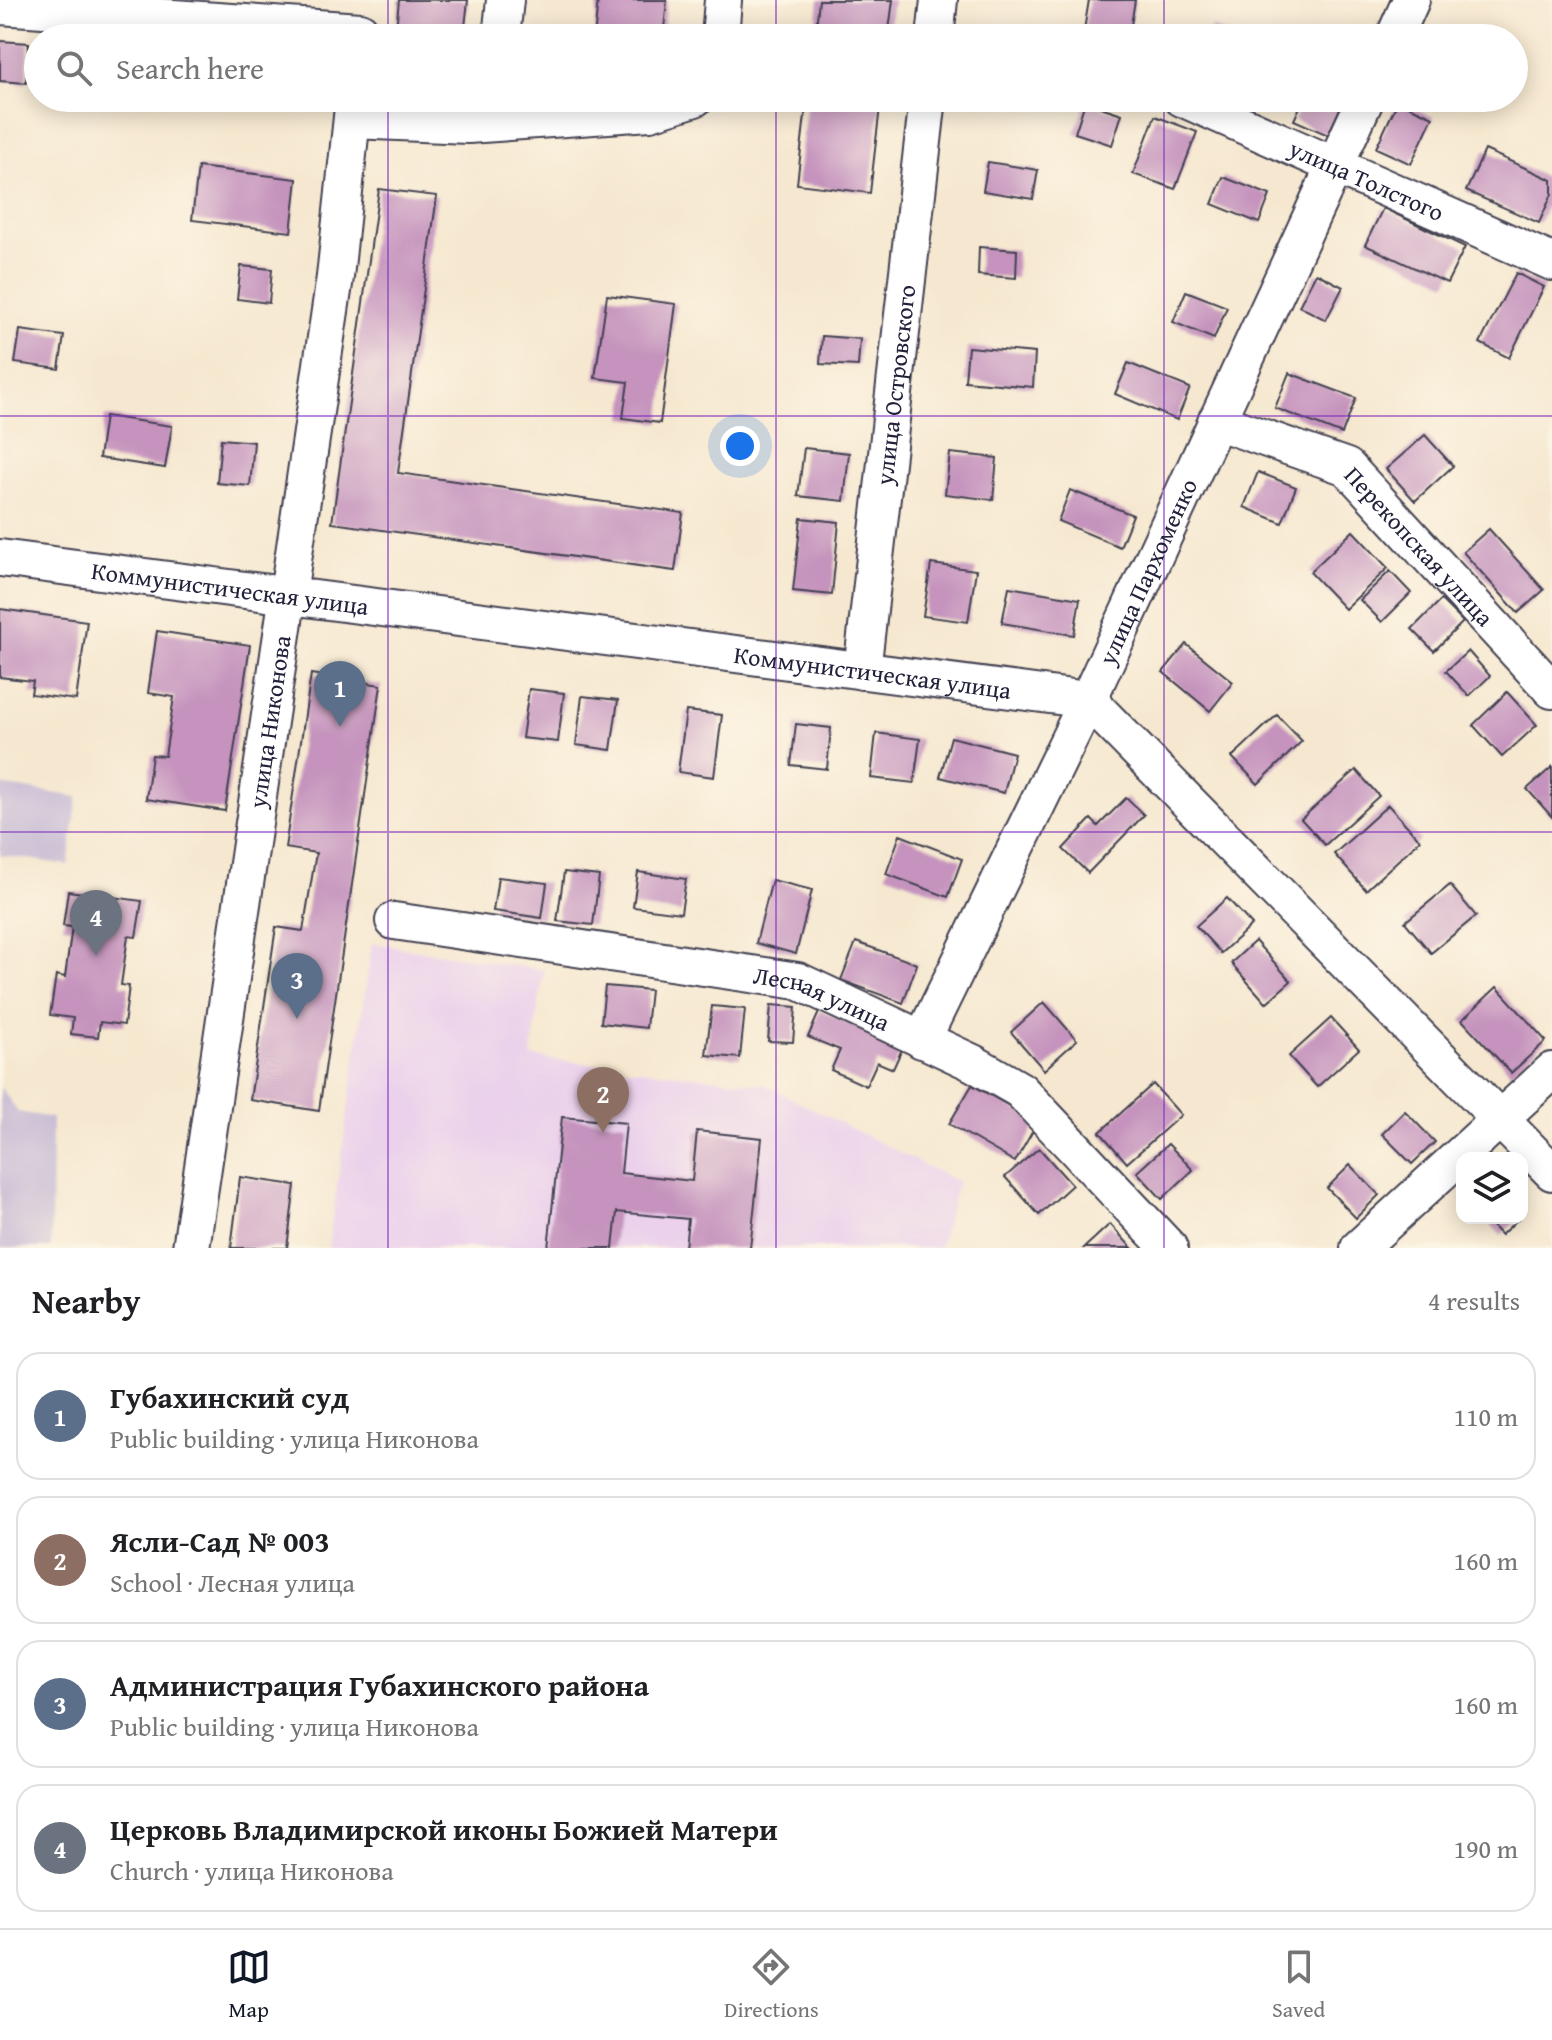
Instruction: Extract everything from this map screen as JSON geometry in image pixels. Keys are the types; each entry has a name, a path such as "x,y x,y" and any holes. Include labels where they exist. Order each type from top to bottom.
{"street":[{"path":"502,24 505,0"},
{"path":"721,24 723,0"},
{"path":"936,24 939,0"},
{"path":"1400,24 1411,0"},
{"path":"0,6 361,23"},
{"name":"улица Никонова","path":"191,1248 335,277 353,112"},
{"path":"366,112 420,124 468,125 650,112"},
{"path":"420,124 440,112"},
{"name":"улица Островского","path":"862,671 926,112"},
{"name":"улица Толстого","path":"1214,112 1552,262"},
{"name":"улица Пархоменко","path":"922,1040 1088,700 1360,112"},
{"name":"Перекопская улица","path":"1216,421 1347,467 1552,690"},
{"name":"Коммунистическая улица","path":"0,558 1088,700"},
{"path":"1088,700 1552,1172"},
{"name":"Лесная улица","path":"394,921 798,981 973,1063 1020,1090 1169,1248"},
{"path":"1359,1248 1552,1071"}],"shaded area":[{"path":"0,785 78,797 68,865 0,855"},
{"path":"372,943 544,970 531,1057 763,1084 958,1182 939,1248 328,1248"},
{"path":"0,1087 18,1112 52,1118 51,1248 0,1248"}],"building":[{"path":"399,0 468,0 465,24 397,24"},
{"path":"598,0 667,0 664,24 595,24"},
{"path":"819,0 893,0 890,24 816,24"},
{"path":"1089,0 1135,0 1131,24 1085,24"},
{"path":"0,41 24,43 24,83 0,81"},
{"path":"805,112 879,112 870,193 797,184"},
{"path":"1082,112 1122,114 1112,145 1075,133"},
{"path":"1298,112 1339,112 1328,135 1294,120"},
{"path":"1393,112 1422,112 1433,117 1411,164 1376,148"},
{"path":"1155,116 1197,132 1175,189 1133,174"},
{"path":"1485,150 1552,180 1552,194 1539,223 1466,191"},
{"path":"988,162 1038,170 1033,199 983,191"},
{"path":"198,167 297,179 291,232 192,220"},
{"path":"1223,177 1270,195 1259,223 1212,204"},
{"path":"379,189 437,196 398,473 683,513 675,571 332,523"},
{"path":"1383,208 1465,247 1447,283 1365,245"},
{"path":"979,247 1017,250 1016,278 978,275"},
{"path":"241,266 272,269 269,303 237,299"},
{"path":"1316,273 1343,287 1326,320 1299,306"},
{"path":"1516,273 1544,287 1509,358 1480,343"},
{"path":"1186,291 1227,307 1214,339 1173,322"},
{"path":"607,295 676,304 660,423 623,418 628,382 595,378"},
{"path":"20,330 64,336 59,369 15,363"},
{"path":"822,336 860,339 858,366 820,364"},
{"path":"968,347 1035,353 1033,387 965,381"},
{"path":"1128,363 1190,388 1177,420 1115,394"},
{"path":"1289,373 1356,398 1342,434 1275,408"},
{"path":"105,416 172,426 165,468 99,458"},
{"path":"1425,435 1453,466 1415,501 1386,469"},
{"path":"221,439 254,442 250,486 217,483"},
{"path":"804,448 849,453 844,501 798,496"},
{"path":"950,453 997,458 993,500 945,494"},
{"path":"1258,472 1296,487 1282,523 1244,507"},
{"path":"1070,490 1133,515 1120,547 1058,521"},
{"path":"801,518 839,522 832,595 793,591"},
{"path":"1489,529 1544,590 1518,613 1463,552"},
{"path":"1353,531 1388,568 1345,609 1310,572"},
{"path":"931,564 976,570 968,622 923,616"},
{"path":"1390,571 1411,593 1382,622 1360,600"},
{"path":"1009,587 1080,599 1074,635 1002,623"},
{"path":"1441,600 1463,622 1434,651 1412,629"},
{"path":"0,609 87,621 76,700 31,694 33,681 0,677"},
{"path":"157,631 250,645 225,811 146,799 152,755 165,756 174,697 148,693"},
{"path":"1186,644 1233,682 1210,711 1163,672"},
{"path":"1468,651 1490,676 1469,696 1446,671"},
{"path":"311,674 381,685 319,1111 250,1100 276,927 303,931 316,853 285,848"},
{"path":"529,689 564,693 558,742 522,738"},
{"path":"1507,692 1537,725 1502,757 1473,725"},
{"path":"582,696 618,700 611,750 576,745"},
{"path":"686,711 722,715 714,777 678,772"},
{"path":"1277,715 1302,741 1258,784 1232,757"},
{"path":"796,724 831,728 827,769 791,765"},
{"path":"876,733 920,739 914,783 871,778"},
{"path":"951,737 1014,753 1004,793 940,777"},
{"path":"1552,767 1552,817 1527,789"},
{"path":"1356,770 1379,796 1325,845 1301,819"},
{"path":"1126,798 1144,815 1088,873 1063,849 1091,819 1098,826"},
{"path":"1388,805 1420,840 1366,890 1334,854"},
{"path":"900,835 962,859 948,897 886,874"},
{"path":"564,872 599,876 593,925 557,921"},
{"path":"638,872 686,879 681,913 633,907"},
{"path":"498,877 547,883 542,918 493,911"},
{"path":"772,880 812,890 796,954 756,943"},
{"path":"1450,885 1476,916 1431,953 1405,922"},
{"path":"68,891 142,901 136,937 128,936 121,985 129,986 124,1025 100,1022 98,1037 71,1034 73,1018 50,1015 56,975 65,977 72,927 63,926"},
{"path":"1227,898 1252,925 1221,953 1196,926"},
{"path":"1255,941 1291,981 1266,1003 1231,963"},
{"path":"856,942 917,964 903,1003 841,980"},
{"path":"605,986 650,990 646,1028 601,1023"},
{"path":"1497,987 1546,1041 1511,1073 1462,1020"},
{"path":"1044,1002 1077,1040 1044,1070 1011,1032"},
{"path":"771,1005 796,1007 793,1042 768,1041"},
{"path":"712,1006 745,1009 740,1058 706,1055"},
{"path":"820,1010 903,1047 893,1069 877,1062 866,1086 831,1070 840,1050 808,1037"},
{"path":"1331,1018 1359,1049 1317,1087 1289,1056"},
{"path":"1153,1084 1181,1115 1127,1163 1100,1132"},
{"path":"972,1085 1038,1122 1015,1162 949,1124"},
{"path":"1405,1111 1435,1142 1412,1164 1382,1134"},
{"path":"562,1117 626,1123 621,1173 692,1181 697,1131 762,1138 750,1248 685,1248 688,1219 617,1212 613,1248 548,1248"},
{"path":"1168,1144 1193,1170 1162,1199 1137,1172"},
{"path":"1039,1148 1072,1185 1039,1215 1005,1177"},
{"path":"1350,1165 1379,1195 1356,1218 1327,1188"},
{"path":"240,1177 295,1185 287,1248 231,1248"},
{"path":"1110,1224 1132,1248 1084,1248"},
{"path":"1490,1224 1513,1224 1501,1235"}],"place":[{"name":"Губахинский суд","path":"340,727"},
{"name":"Церковь Владимирской иконы Божией Матери","path":"96,956"},
{"name":"Администрация Губахинского района","path":"297,1019"},
{"name":"Ясли-Сад № 003","path":"603,1133"}]}
